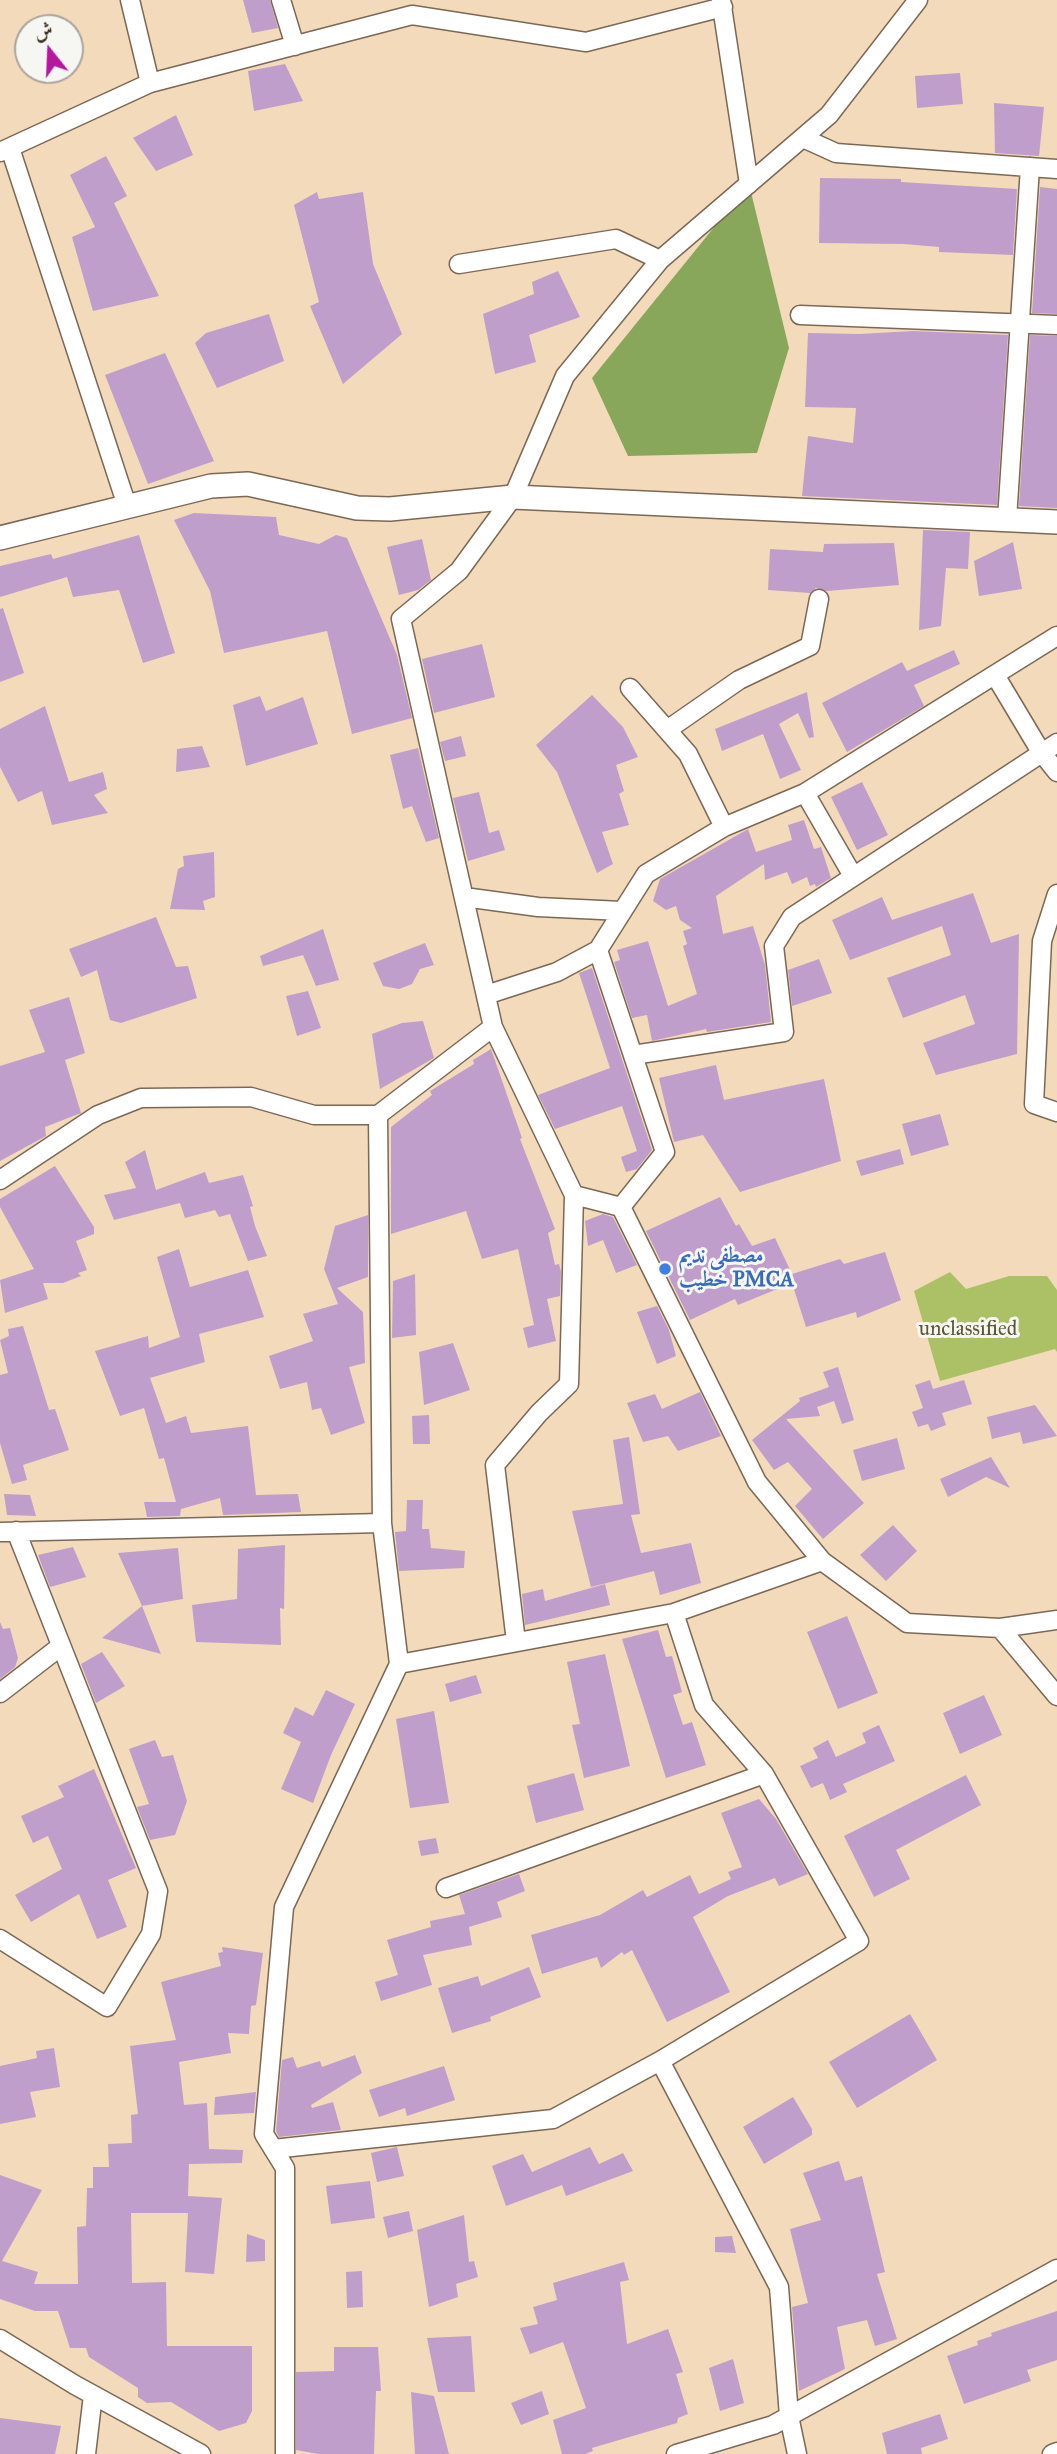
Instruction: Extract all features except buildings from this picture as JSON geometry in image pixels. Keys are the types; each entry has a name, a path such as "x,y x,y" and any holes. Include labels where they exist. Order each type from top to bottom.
{"street":[{"path":"130,0 150,83"},
{"path":"281,0 295,46"},
{"path":"516,1642 495,1465 539,1413 569,1384 574,1195 494,1027 401,619 459,571 513,497 565,376 660,260 829,115 918,0"},
{"path":"127,506 5,150 150,83 295,46 413,8 586,42 722,4 749,184"},
{"path":"803,138 836,153 1057,169"},
{"path":"1007,519 1030,167"},
{"path":"459,264 616,239 660,260"},
{"path":"800,315 1057,325"},
{"path":"0,538 211,486 248,484 357,508 390,509 513,497 1057,522"},
{"path":"667,730 739,680 810,646 819,600"},
{"path":"486,995 557,972 598,950 646,874 724,827 805,793 1057,636"},
{"path":"995,675 1049,748 1057,772"},
{"path":"630,688 688,754 724,827"},
{"path":"632,1055 784,1032 774,946 792,917 1049,748"},
{"path":"805,793 853,876"},
{"path":"1057,894 1042,941 1034,1104 1057,1112"},
{"path":"464,897 538,907 622,911"},
{"path":"598,950 665,1152 621,1207"},
{"path":"0,1180 98,1115 141,1098 251,1097 314,1115 377,1115 494,1027"},
{"path":"285,2454 285,2168 264,2134 284,1907 400,1664 382,1523 377,1115"},
{"path":"574,1195 621,1207 757,1482 822,1561 907,1623 1000,1628 1057,1620"},
{"path":"0,1939 107,2007 151,1934 158,1891 61,1646 8,1531 382,1523"},
{"path":"400,1664 674,1613 822,1561"},
{"path":"273,2149 554,2119 660,2061 859,1941 764,1774 704,1705 674,1613"},
{"path":"1000,1628 1057,1696"},
{"path":"0,1693 61,1646"},
{"path":"446,1888 764,1774"},
{"path":"660,2061 779,2287 789,2416 797,2454"},
{"path":"676,2454 773,2425 1057,2269"},
{"path":"0,2339 93,2395 201,2454"},
{"path":"86,2454 93,2395"},
{"path":"1052,2454 1057,2452"}],"green space":[{"path":"749,184 789,348 757,453 628,456 592,378"},
{"name":"unclassified","path":"950,1272 966,1289 1009,1276 1047,1276 1057,1290 1057,1352 1055,1349 940,1381 914,1291"}],"place":[{"name":"مصطفى نديم خطيب PMCA","path":"665,1269"}]}
